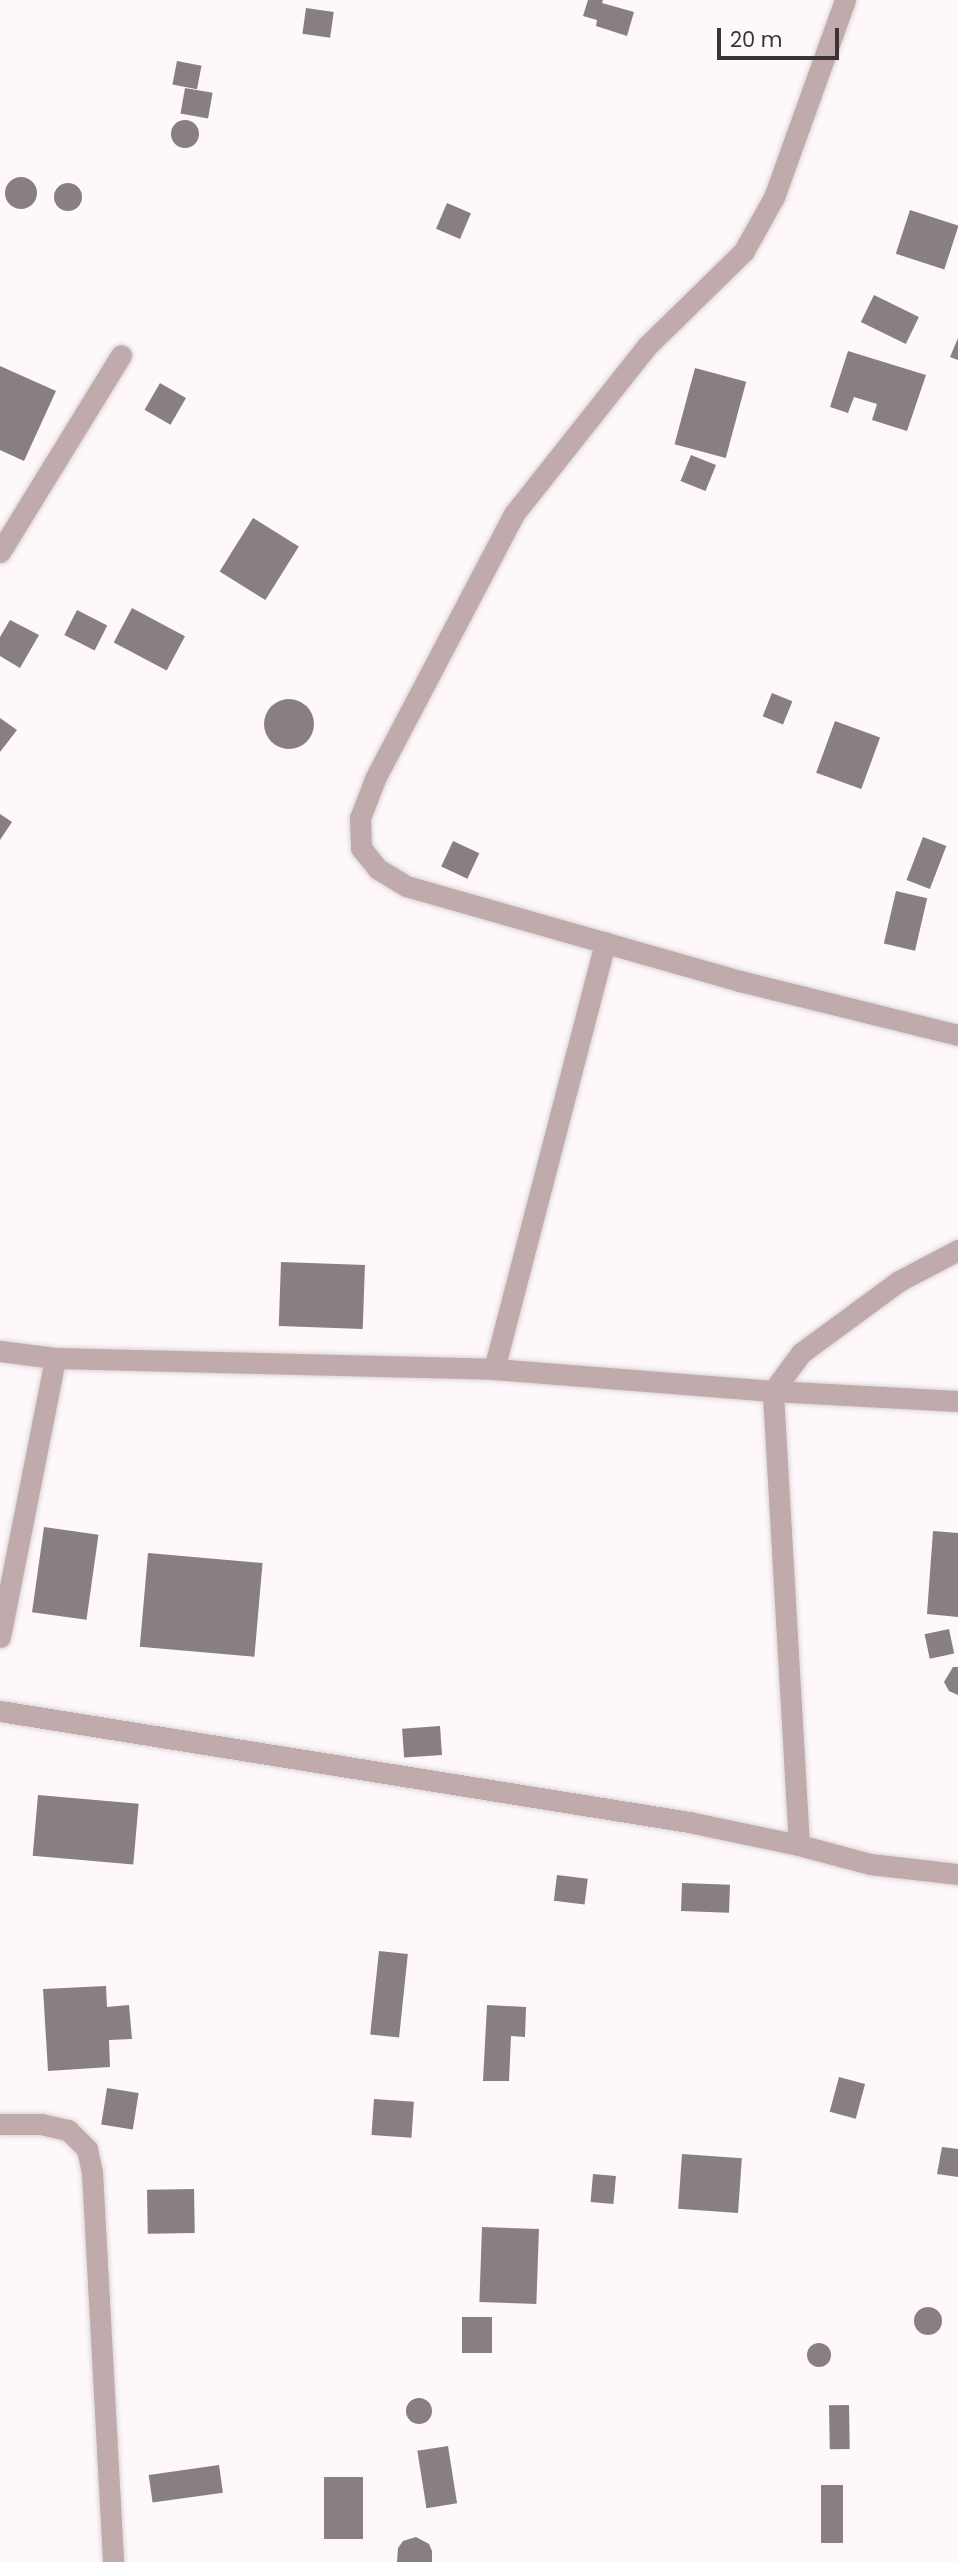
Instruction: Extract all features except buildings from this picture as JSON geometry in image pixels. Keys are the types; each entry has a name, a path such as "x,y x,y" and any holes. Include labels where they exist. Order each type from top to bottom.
{"street":[{"path":"845,0 774,197 744,251 647,346 514,514 375,779 360,818 361,848 378,869 406,886 740,981 958,1035"},
{"path":"0,552 121,355"},
{"path":"494,1369 605,942"},
{"path":"799,1844 773,1391 801,1353 899,1280 958,1250"},
{"path":"0,1351 55,1358 494,1369 773,1391 958,1401"},
{"path":"0,1637 55,1358"},
{"path":"0,1711 690,1822 799,1844 870,1864 958,1874"},
{"path":"0,2124 41,2124 68,2130 86,2149 92,2172 113,2562"}]}
